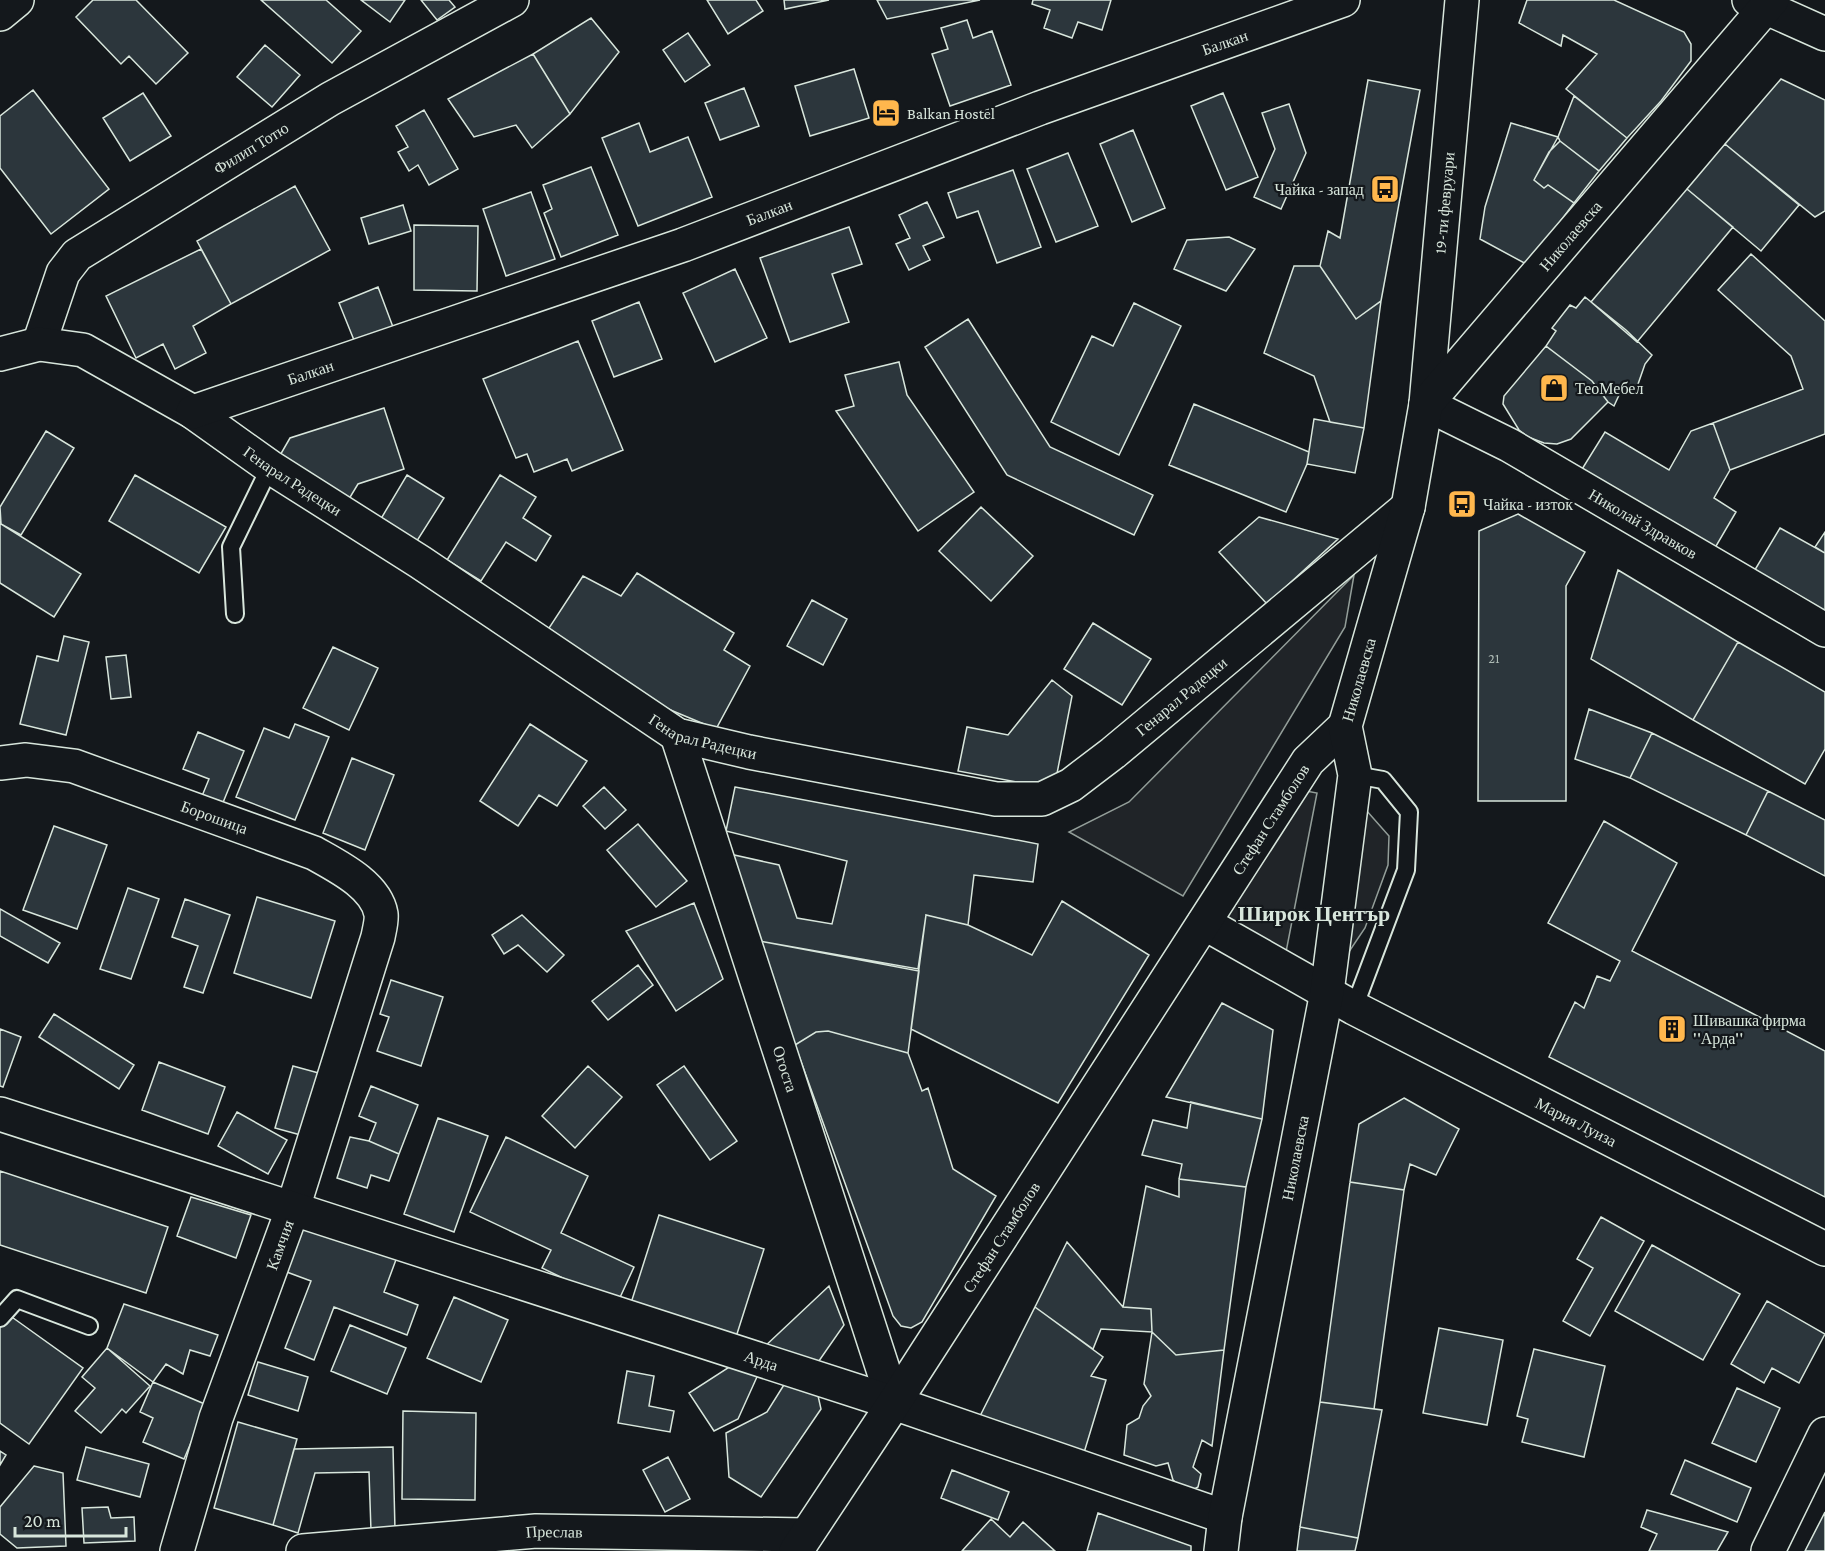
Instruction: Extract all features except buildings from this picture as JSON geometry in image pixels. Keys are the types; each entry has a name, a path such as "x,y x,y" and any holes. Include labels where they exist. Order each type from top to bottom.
{"street":[{"path":"0,14 17,0"},
{"name":"Филип Тотю","path":"39,344 63,273 77,255 330,99 512,0"},
{"name":"Балкан","path":"194,412 683,245 1040,108 1343,0"},
{"name":"19-ти февруари","path":"1426,404 1462,0"},
{"path":"1762,3 1825,34"},
{"name":"Николаевска","path":"1221,1551 1225,1517 1340,1000 1354,775 1345,726 1408,507 1426,404 1762,3"},
{"name":"Генарал Радецки","path":"0,354 39,344 83,350 194,412 270,467 420,562 677,735 749,752 996,799 1042,799 1071,785 1113,753 1408,507"},
{"name":"Николай Здравков","path":"1426,404 1509,445 1825,630"},
{"name":"Стефан Стамболов","path":"801,1543 894,1403 1308,760 1345,726"},
{"name":"Огоста","path":"677,735 894,1403"},
{"name":"Борошица","path":"0,763 26,760 74,766 314,853 349,873 375,898 382,916 378,937"},
{"path":"1204,923 1340,1000"},
{"name":"Камчия","path":"177,1551 216,1418 293,1208 378,937"},
{"name":"Мария Луиза","path":"1340,1000 1825,1250"},
{"name":"Арда","path":"0,1114 894,1403 1225,1517"},
{"path":"1768,1551 1825,1434"},
{"name":"Преслав","path":"303,1551 536,1531 801,1543"}],"lane":[{"path":"235,614 231,548 270,467"},
{"path":"1340,1000 1406,870 1409,812 1383,780 1354,775"},
{"path":"0,1318 17,1299 89,1326"}],"shaded area":[{"path":"1354,575 1345,627 1183,896 1069,832 1129,802"},
{"path":"1301,790 1317,793 1286,952 1219,913"},
{"path":"1366,810 1389,836 1388,865 1365,928 1332,977"}],"place":[{"name":"Balkan Hostel","path":"886,113"},
{"name":"Чайка - запад","path":"1385,189"},
{"name":"ТеоМебел","path":"1554,388"},
{"name":"Чайка - изток","path":"1462,504"},
{"name":"Шивашка фирма ''Арда''","path":"1672,1029"}],"district":[{"name":"Широк Център","path":"1314,913"}]}
